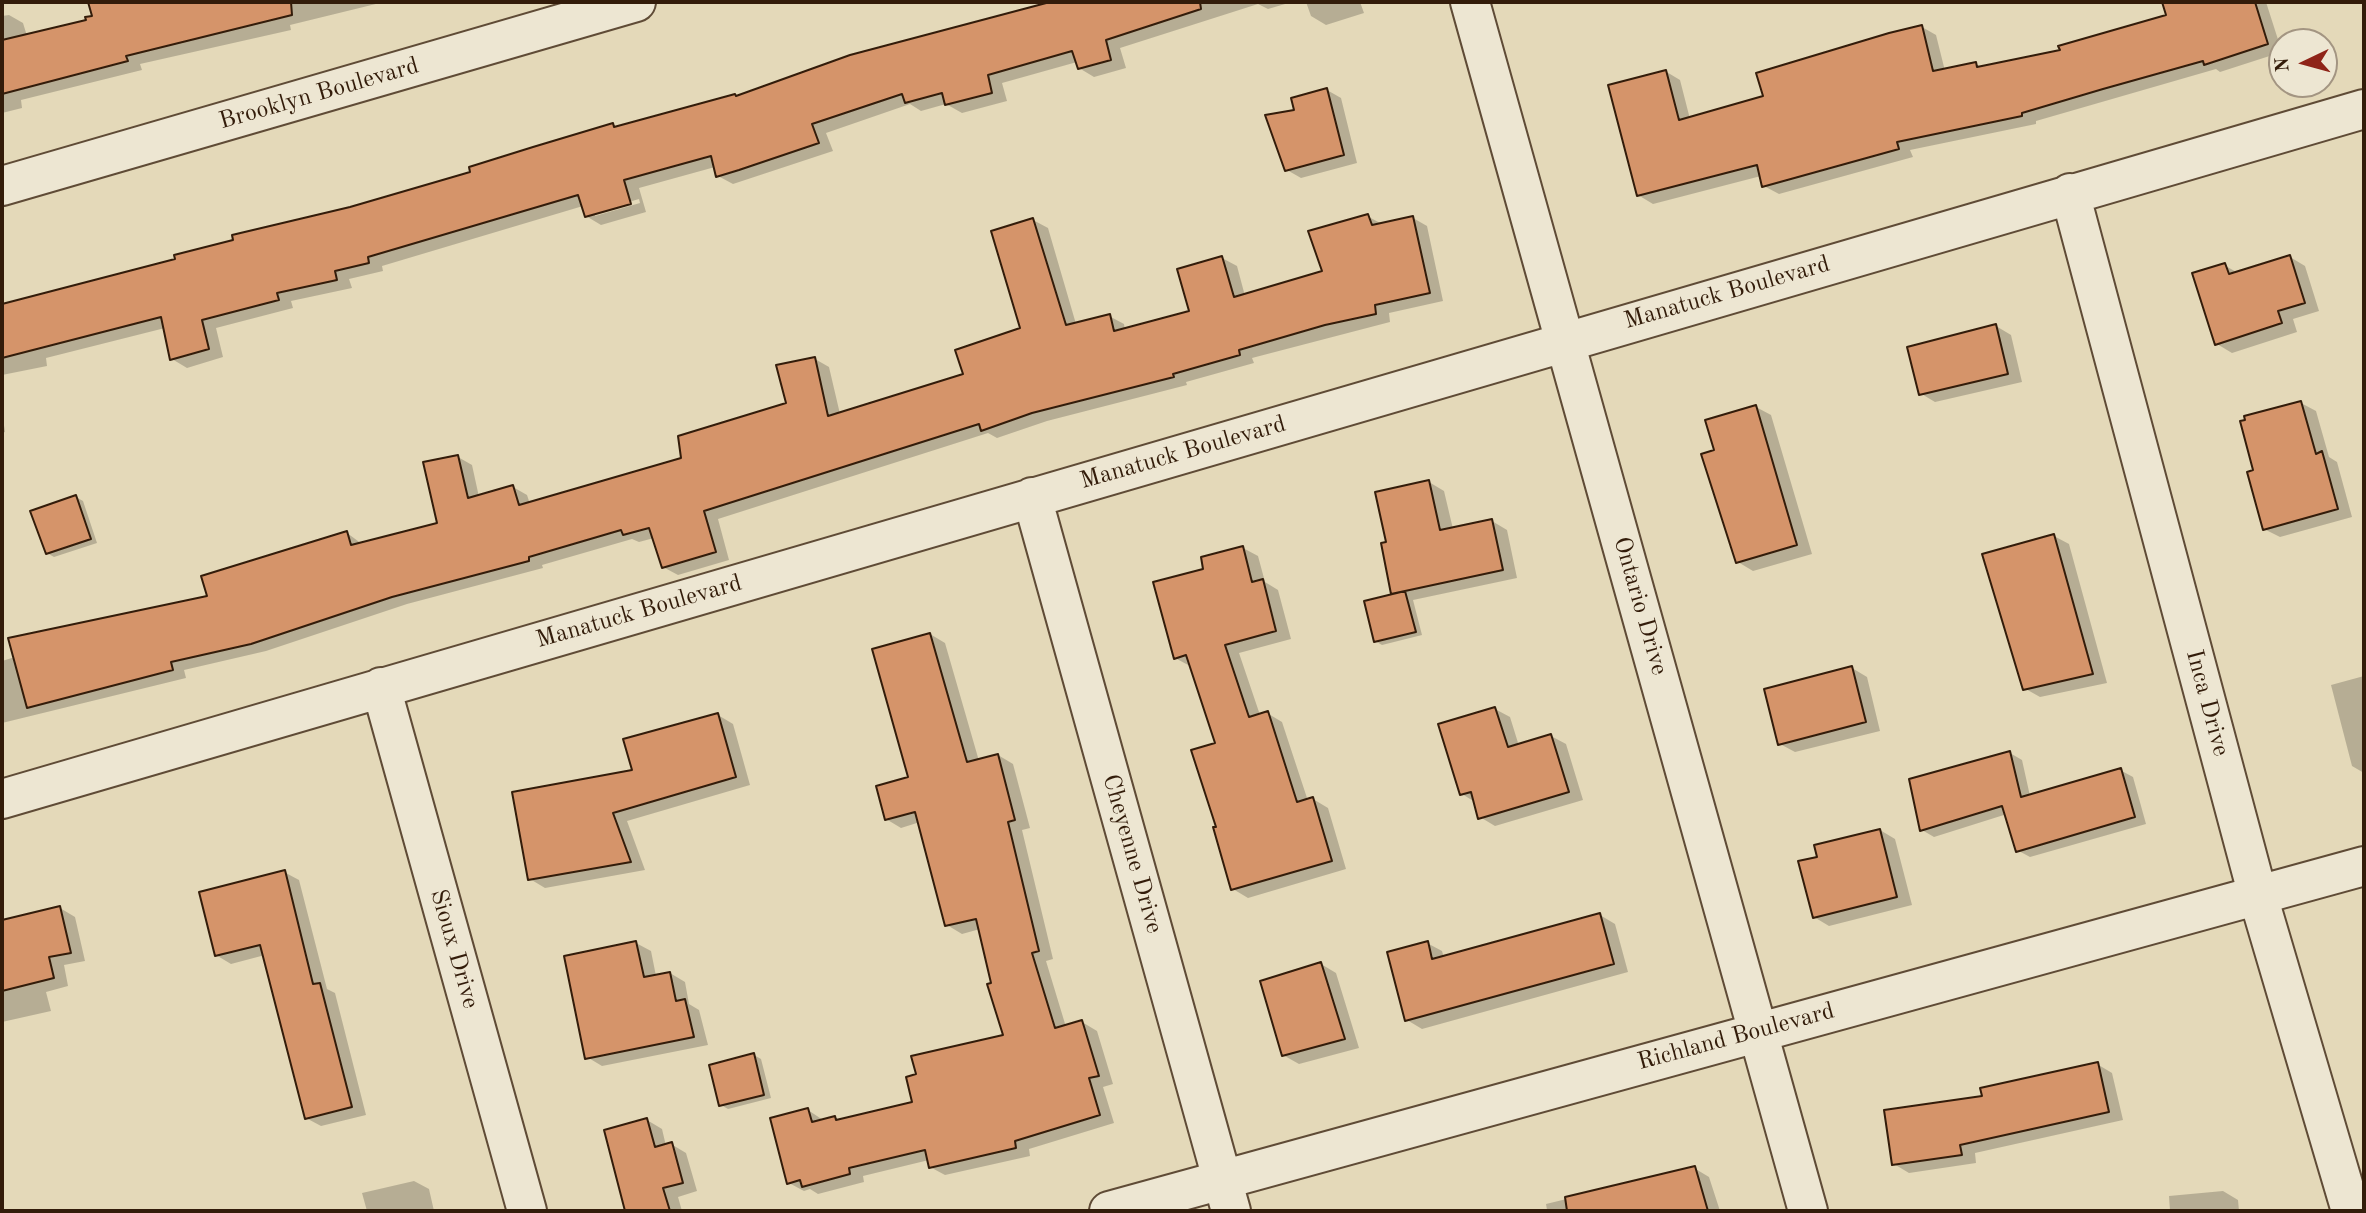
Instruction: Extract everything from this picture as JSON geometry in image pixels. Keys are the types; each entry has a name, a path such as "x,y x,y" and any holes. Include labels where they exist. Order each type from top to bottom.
{"street":[{"name":"Brooklyn Boulevard","path":"2,186 636,2"},
{"name":"Ontario Drive","path":"1470,2 1808,1211"},
{"name":"Manatuck Boulevard","path":"2,799 1565,340 2364,109"},
{"name":"Inca Drive","path":"2070,193 2258,895 2351,1211"},
{"name":"Cheyenne Drive","path":"1032,497 1227,1195"},
{"name":"Sioux Drive","path":"381,687 527,1211"},
{"name":"Richland Boulevard","path":"1109,1211 1227,1195 1759,1030 2364,866"}],"building":[{"path":"88,2 291,2 292,15 126,56 128,61 2,94 2,40 86,20 85,17 92,16"},
{"path":"1050,2 1200,2 1201,9 1106,40 1111,60 1078,69 1072,51 988,75 992,93 945,105 942,93 905,103 902,94 812,124 819,143 716,177 711,156 624,180 631,204 585,217 578,195 368,257 369,263 335,271 337,280 277,293 279,300 202,320 209,349 170,360 161,317 2,358 2,304 175,259 174,255 233,240 232,235 350,207 470,172 469,167 613,123 614,127 735,94 736,96 850,55"},
{"path":"2162,2 2255,2 2268,44 2204,65 2203,61 2103,89 2022,113 2022,116 1897,142 1899,149 1762,187 1757,165 1637,196 1608,85 1666,70 1679,120 1763,96 1756,73 1922,25 1933,71 1976,62 1977,67 2060,50 2058,46 2166,15"},
{"path":"1327,88 1344,155 1285,171 1265,115 1294,110 1291,98"},
{"path":"1368,214 1372,225 1413,216 1430,293 1375,305 1376,314 1325,325 1239,350 1240,355 1173,374 1174,377 1032,413 981,431 979,424 704,511 716,552 662,568 649,528 623,535 621,530 529,557 529,561 392,597 251,644 171,662 173,670 27,708 8,638 207,596 201,576 347,531 351,545 437,523 423,462 458,455 468,498 513,485 519,505 681,458 678,436 786,403 776,365 815,357 828,416 963,374 955,350 1020,328 991,231 1033,218 1066,325 1110,314 1114,331 1189,311 1177,269 1222,256 1234,297 1322,271 1308,231"},
{"path":"2290,255 2305,303 2278,311 2282,323 2215,345 2192,273 2225,263 2229,274"},
{"path":"1996,324 2008,374 1919,395 1907,347"},
{"path":"2301,401 2316,454 2322,451 2338,509 2263,530 2247,472 2253,470 2240,421 2245,420 2244,416"},
{"path":"1756,405 1797,545 1736,563 1701,454 1714,450 1705,420"},
{"path":"1429,480 1440,530 1492,519 1503,570 1391,594 1381,543 1386,542 1375,492"},
{"path":"76,495 91,539 46,554 30,511"},
{"path":"2054,534 2093,674 2023,690 1982,554"},
{"path":"1243,546 1252,582 1263,579 1276,631 1225,645 1249,717 1268,711 1297,802 1313,797 1332,861 1231,890 1213,827 1216,827 1191,750 1215,743 1186,655 1174,659 1153,582 1203,569 1201,557"},
{"path":"1405,591 1416,632 1374,642 1364,601"},
{"path":"930,633 967,762 998,754 1015,820 1008,822 1039,951 1032,953 1055,1028 1082,1020 1099,1076 1089,1078 1100,1115 1015,1141 1016,1148 929,1168 925,1150 849,1168 850,1174 802,1187 800,1180 787,1184 770,1118 808,1108 812,1122 835,1116 836,1120 912,1102 906,1077 916,1074 911,1056 1003,1035 987,984 991,983 976,919 945,926 915,812 885,820 876,786 908,777 872,649"},
{"path":"1852,666 1866,722 1778,745 1764,689"},
{"path":"1495,707 1508,747 1551,734 1569,792 1478,819 1471,792 1460,795 1438,724"},
{"path":"718,713 736,777 613,813 631,862 528,880 512,792 632,770 623,739"},
{"path":"2010,751 2021,797 2121,768 2135,817 2016,852 2002,806 1920,831 1909,779"},
{"path":"1880,829 1897,897 1813,918 1798,861 1817,857 1814,845"},
{"path":"285,870 313,984 320,983 352,1107 305,1119 260,945 215,956 199,892"},
{"path":"60,906 71,953 49,957 54,978 2,991 2,920"},
{"path":"1600,913 1614,964 1405,1021 1387,952 1428,941 1432,959"},
{"path":"636,941 644,977 670,972 676,1001 685,999 694,1037 585,1059 564,956"},
{"path":"1321,962 1345,1039 1282,1056 1260,981"},
{"path":"754,1053 764,1095 719,1106 709,1065"},
{"path":"2098,1062 2109,1112 1960,1145 1962,1155 1892,1165 1884,1110 1982,1096 1980,1088"},
{"path":"647,1118 655,1147 672,1142 683,1183 663,1188 670,1211 625,1211 604,1130"},
{"path":"1695,1166 1708,1211 1567,1211 1565,1197"}]}
